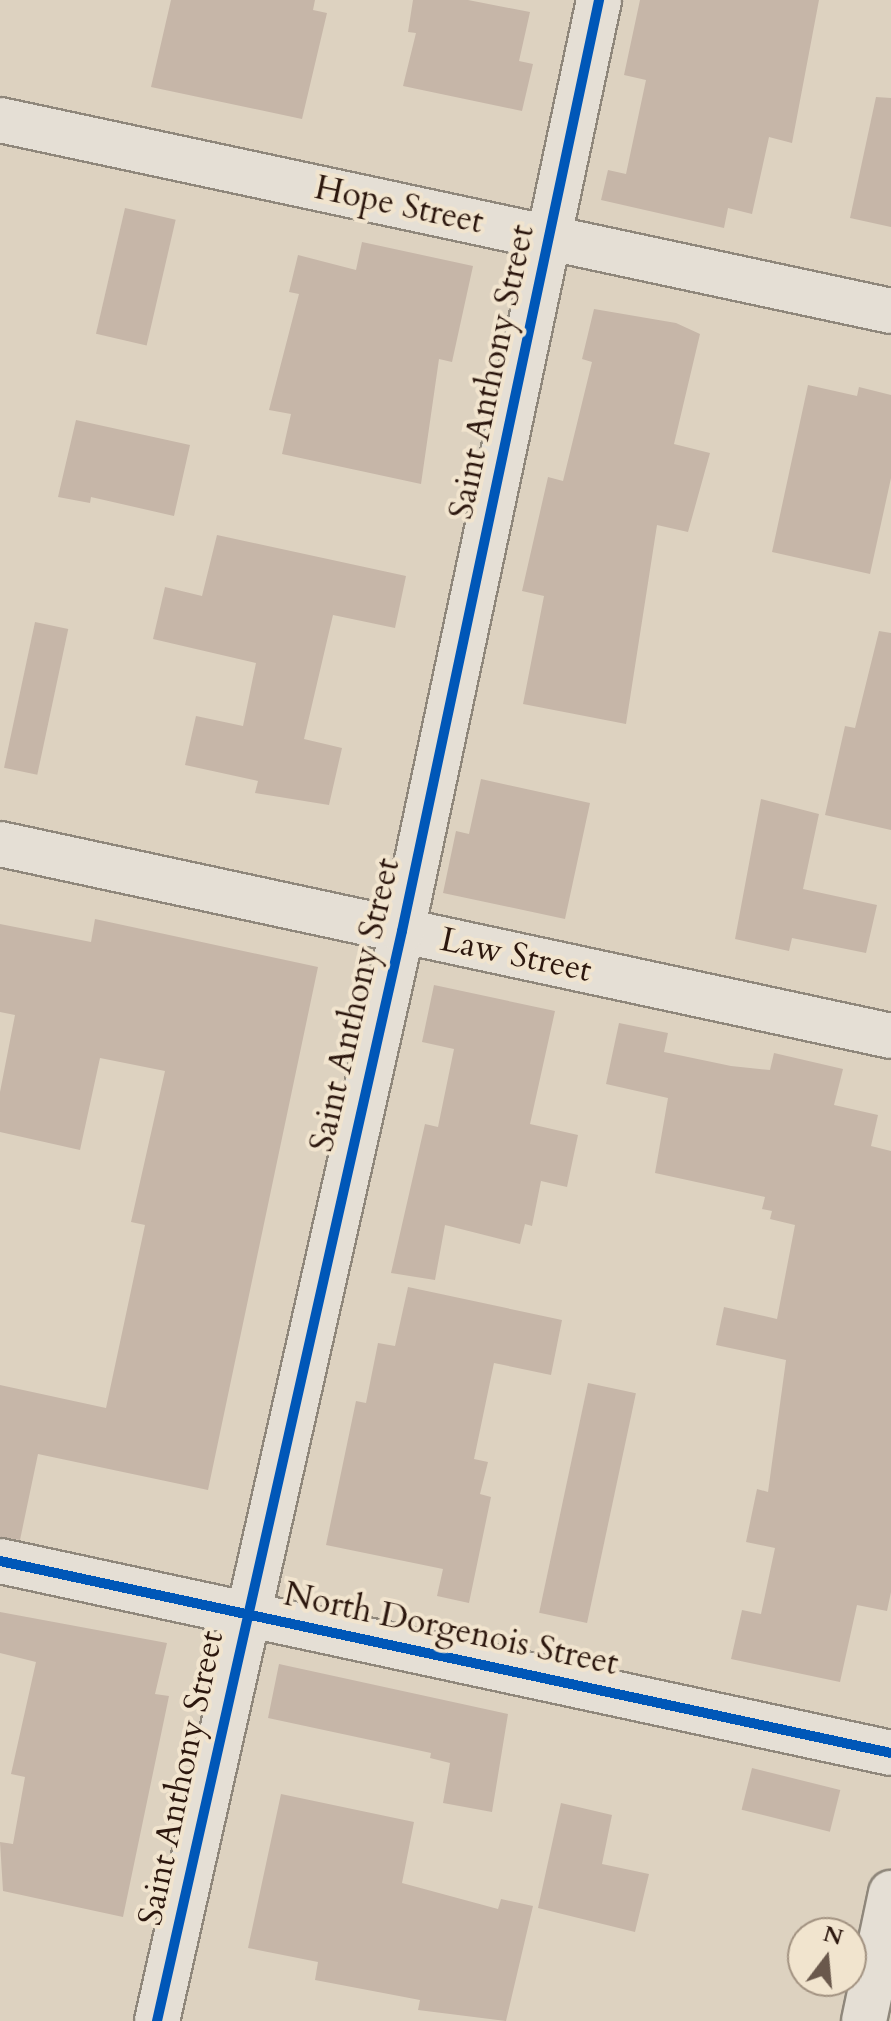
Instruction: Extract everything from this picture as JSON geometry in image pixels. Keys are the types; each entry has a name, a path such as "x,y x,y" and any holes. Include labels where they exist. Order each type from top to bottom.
{"street":[{"name":"Saint Anthony Street","path":"157,2021 245,1614 402,931 599,0"},
{"name":"Hope Street","path":"0,120 891,311"},
{"name":"Law Street","path":"0,844 891,1036"},
{"name":"North Dorgenois Street","path":"0,1561 891,1753"},
{"path":"864,2021 891,1893"}],"building":[{"path":"171,0 315,0 313,10 327,13 302,119 151,87"},
{"path":"413,0 468,0 530,12 519,61 533,64 522,111 403,86 416,33 408,32"},
{"path":"640,0 819,0 792,143 769,137 752,214 728,208 724,228 601,200 608,170 626,174 646,80 624,75"},
{"path":"876,97 891,98 891,227 850,218"},
{"path":"125,208 176,220 147,345 96,334"},
{"path":"362,242 473,266 452,362 439,359 421,484 282,454 291,414 269,410 299,294 289,292 298,255 356,270"},
{"path":"594,309 676,323 700,334 674,444 710,453 688,532 657,525 626,724 523,704 544,596 522,591 548,477 563,481 592,362 582,359"},
{"path":"808,385 857,396 859,387 891,395 891,478 870,574 772,552"},
{"path":"76,420 190,445 174,516 91,497 90,503 58,497"},
{"path":"217,535 406,576 395,628 333,615 304,739 342,748 329,805 255,793 258,781 185,765 196,716 243,726 256,663 153,639 165,587 202,596"},
{"path":"35,622 68,629 37,775 4,768"},
{"path":"879,631 891,633 891,830 825,815 845,726 855,728"},
{"path":"481,779 590,803 565,919 443,893 456,831 469,834"},
{"path":"761,799 819,814 803,889 877,905 866,953 792,938 789,951 735,939"},
{"path":"95,919 318,967 208,1490 38,1454 20,1540 0,1537 0,1385 106,1408 145,1225 131,1222 165,1071 100,1058 80,1150 0,1132 0,1092 15,1015 0,1012 0,924 91,942"},
{"path":"434,985 555,1011 530,1124 578,1135 567,1187 541,1181 532,1226 525,1224 520,1244 445,1225 435,1280 391,1273 425,1124 438,1127 454,1049 422,1042"},
{"path":"619,1023 668,1033 664,1052 731,1066 770,1070 774,1053 843,1069 834,1105 878,1115 871,1146 891,1151 891,1592 887,1611 857,1605 840,1682 731,1659 742,1610 761,1614 775,1548 746,1542 757,1489 768,1492 786,1360 716,1345 724,1307 777,1319 795,1225 770,1219 772,1211 762,1209 765,1197 655,1173 668,1098 606,1084"},
{"path":"408,1287 562,1320 551,1375 494,1363 474,1459 488,1462 480,1494 491,1497 469,1603 437,1596 443,1569 326,1545 356,1401 366,1403 378,1343 395,1346"},
{"path":"588,1383 636,1393 587,1623 539,1613"},
{"path":"0,1612 167,1643 155,1694 169,1696 123,1917 3,1891 0,1842 13,1844 25,1777 11,1774 36,1662 0,1653"},
{"path":"279,1664 508,1714 492,1812 443,1803 450,1763 430,1758 431,1753 268,1718"},
{"path":"752,1768 840,1790 830,1832 742,1810"},
{"path":"281,1794 414,1822 402,1883 498,1909 501,1899 533,1906 506,2021 418,2010 420,2000 315,1980 318,1962 248,1948"},
{"path":"561,1803 612,1815 602,1864 649,1874 635,1932 538,1908"}],"cycle path":[{"path":"157,2021 402,931 599,0"},
{"path":"0,1561 891,1753"}]}
